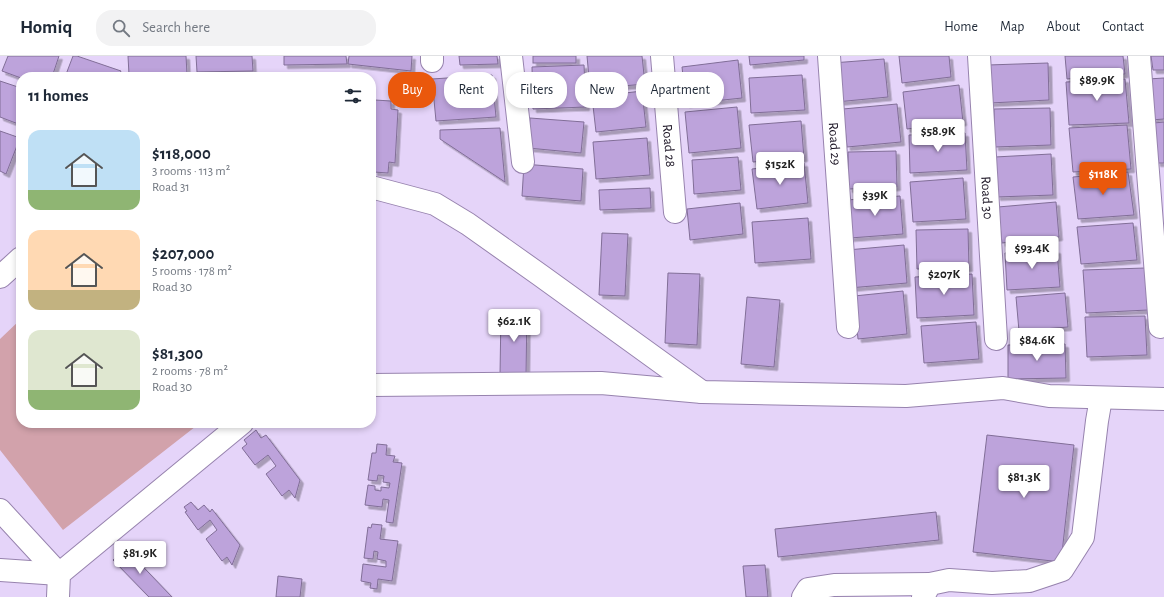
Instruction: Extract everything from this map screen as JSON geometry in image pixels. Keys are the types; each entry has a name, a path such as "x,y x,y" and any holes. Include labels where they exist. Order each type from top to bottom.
{"street":[{"path":"511,56 523,162"},
{"name":"Road 28","path":"662,56 675,212"},
{"name":"Road 29","path":"829,56 848,327"},
{"name":"Road 30","path":"979,56 996,339"},
{"path":"1139,56 1160,327"},
{"path":"376,188 436,204 468,224 702,392"},
{"path":"0,277 16,263"},
{"path":"376,385 601,383 702,392 906,396 1003,388 1050,396 1164,399"},
{"path":"803,597 808,589 834,585 926,591 949,580 992,583 1029,581 1062,570 1083,537 1100,398"},
{"path":"0,570 59,574 236,428"},
{"path":"0,510 59,574 58,597"}],"shaded area":[{"path":"16,324 16,428 194,428 63,530 0,450 0,339"}],"building":[{"path":"8,56 59,56 54,72 16,72 16,76 2,71"},
{"path":"73,56 121,71 120,72 67,72"},
{"path":"128,56 186,56 187,72 129,72"},
{"path":"196,56 252,56 253,71 197,72"},
{"path":"284,56 346,56 347,64 284,65"},
{"path":"349,56 412,56 411,71 348,64"},
{"path":"459,56 497,56 498,64 460,65"},
{"path":"533,56 576,56 576,63 533,63"},
{"path":"587,56 642,56 644,72 636,72 636,85 628,86 628,72 588,72"},
{"path":"749,56 804,56 804,60 750,65"},
{"path":"899,56 949,56 951,77 902,83"},
{"path":"1065,56 1123,56 1125,74 1067,79"},
{"path":"1151,56 1164,56 1164,70 1153,70"},
{"path":"884,59 888,97 836,102 832,63"},
{"path":"738,60 742,98 724,100 724,72 683,72 682,67"},
{"path":"1048,63 1049,100 990,103 988,65"},
{"path":"584,65 584,72 575,72 575,107 567,108 567,72 532,72 532,67"},
{"path":"802,75 805,110 751,113 749,78"},
{"path":"444,78 444,108 495,108 496,117 436,121 435,108 436,108 436,79"},
{"path":"1164,78 1164,119 1151,120 1148,79"},
{"path":"1125,79 1129,123 1069,125 1066,82"},
{"path":"0,81 16,86 16,123 0,117"},
{"path":"959,85 963,122 907,129 903,92"},
{"path":"636,92 636,108 644,108 646,127 596,132 593,108 628,108 628,93"},
{"path":"376,100 388,101 388,108 398,110 395,163 389,162 388,173 376,172"},
{"path":"897,104 901,142 847,147 843,109"},
{"path":"737,107 741,148 689,153 685,112"},
{"path":"533,108 560,108 533,109"},
{"path":"1050,108 1051,145 995,147 994,109"},
{"path":"530,118 584,122 581,153 528,148"},
{"path":"801,121 804,158 753,162 749,125"},
{"path":"1164,122 1164,163 1157,163 1154,123"},
{"path":"1127,125 1131,169 1073,172 1069,128"},
{"path":"500,128 505,182 440,139 440,130"},
{"path":"0,131 16,137 16,148 6,174 0,171"},
{"path":"965,133 967,170 910,173 909,135"},
{"path":"647,138 650,175 596,179 593,142"},
{"path":"896,151 897,187 849,189 848,152"},
{"path":"1051,154 1053,195 997,197 995,157"},
{"path":"738,157 741,190 694,194 692,160"},
{"path":"804,163 808,203 757,209 752,169"},
{"path":"524,164 583,169 581,201 522,196"},
{"path":"1128,172 1134,215 1078,219 1073,177"},
{"path":"963,178 966,219 913,222 910,182"},
{"path":"650,188 651,208 600,210 599,190"},
{"path":"900,196 903,234 850,238 847,200"},
{"path":"1056,202 1059,237 1002,243 998,207"},
{"path":"740,203 743,234 690,240 687,209"},
{"path":"808,218 811,259 755,263 752,222"},
{"path":"1133,223 1137,260 1081,264 1077,227"},
{"path":"968,229 969,268 917,269 916,230"},
{"path":"602,233 628,234 625,296 599,295"},
{"path":"904,245 907,283 849,288 847,250"},
{"path":"1057,250 1060,287 1007,290 1005,253"},
{"path":"1145,268 1148,310 1086,313 1083,270"},
{"path":"668,273 700,274 697,345 665,343"},
{"path":"972,274 974,315 917,318 915,277"},
{"path":"903,291 907,334 858,339 854,296"},
{"path":"1065,293 1068,327 1019,331 1016,297"},
{"path":"747,297 780,300 774,367 741,364"},
{"path":"501,311 527,311 526,375 500,375"},
{"path":"1145,316 1147,355 1087,357 1085,317"},
{"path":"976,322 979,359 924,363 921,326"},
{"path":"1065,344 1066,378 1008,379 1008,345"},
{"path":"256,430 261,438 266,435 300,480 295,498 289,490 282,496 266,474 276,466 268,455 255,465 242,448 247,444 244,440"},
{"path":"987,435 1074,445 1061,562 973,552"},
{"path":"377,444 387,445 386,455 395,456 393,462 402,463 393,523 386,522 389,500 383,499 382,507 365,505 368,485 375,486 375,490 381,491 381,487 389,488 390,483 383,482 384,476 378,475 377,481 368,480 372,453 376,453"},
{"path":"191,502 198,510 204,505 210,512 212,509 240,545 232,565 227,557 222,561 206,539 217,530 210,520 198,530 185,512 187,511 184,507"},
{"path":"936,512 939,540 778,557 775,529"},
{"path":"372,524 382,525 380,539 398,541 392,581 378,579 377,589 370,588 371,583 361,581 363,564 386,567 386,561 377,559 378,552 374,551 373,559 364,558 368,527 371,528"},
{"path":"125,548 172,597 149,597 113,560"},
{"path":"765,565 768,597 746,597 743,566"},
{"path":"278,576 302,579 300,597 276,597"}]}
